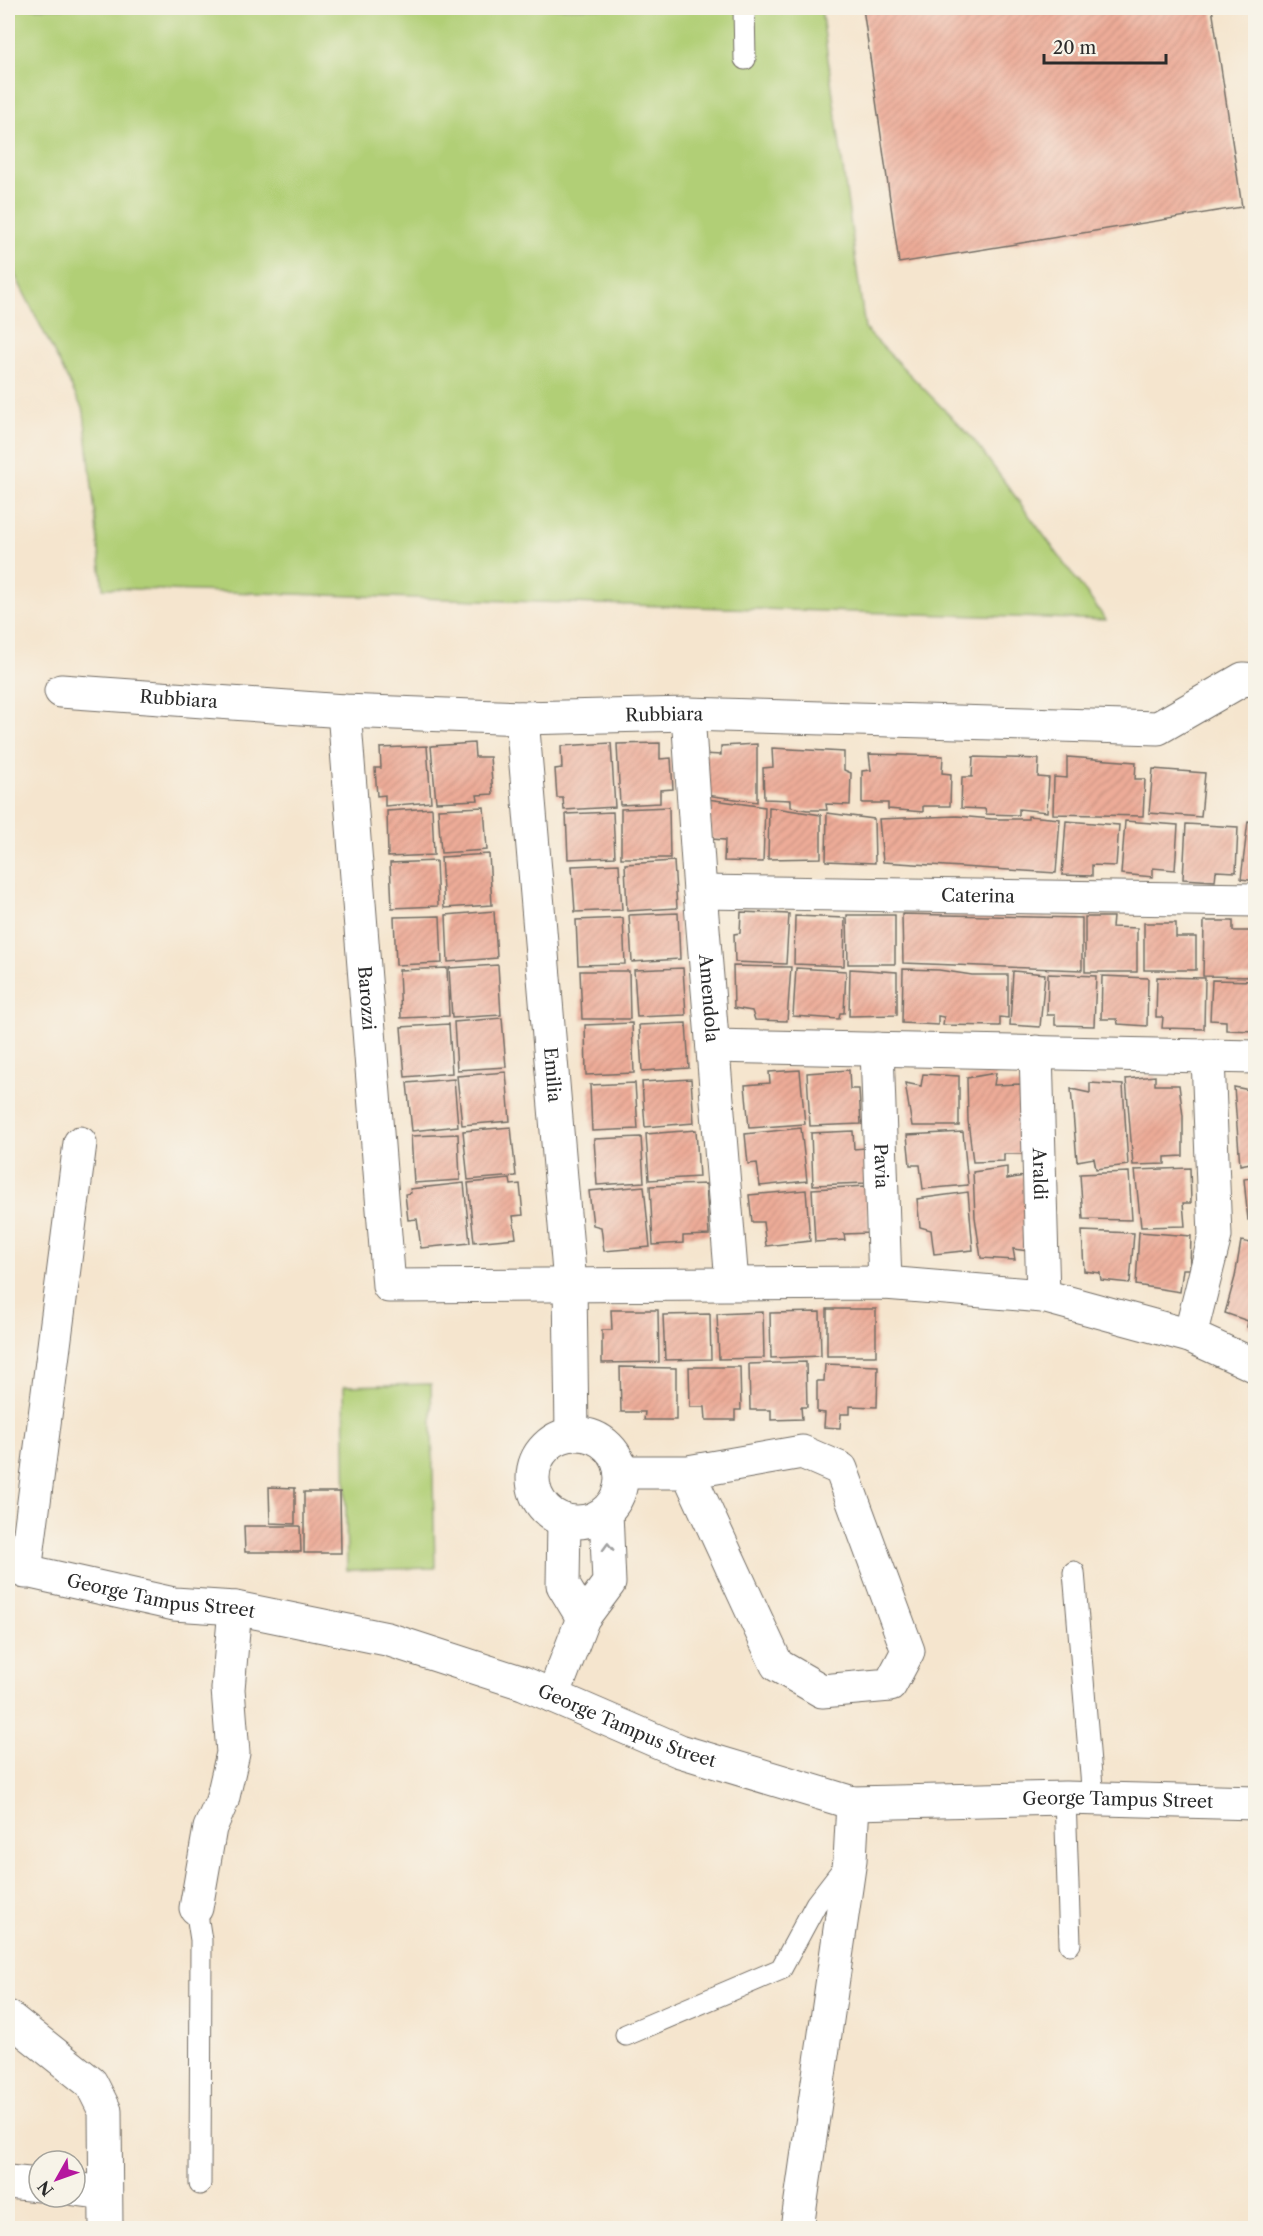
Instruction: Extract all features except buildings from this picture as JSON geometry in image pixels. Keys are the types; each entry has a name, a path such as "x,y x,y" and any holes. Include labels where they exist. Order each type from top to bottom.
{"street":[{"name":"Rubbiara","path":"61,691 344,711 522,718 688,714 1158,728 1243,679 1256,680"},
{"name":"Barozzi","path":"344,711 389,1286 570,1284"},
{"name":"Amendola","path":"688,714 732,1283"},
{"name":"Emilia","path":"522,718 570,1284 572,1434"},
{"name":"Caterina","path":"700,891 1256,900"},
{"path":"713,1046 1256,1057"},
{"name":"Pavia","path":"877,1049 885,1283"},
{"name":"Araldi","path":"1036,1052 1043,1296"},
{"path":"1190,1336 1215,1236 1208,1057"},
{"path":"16,1570 80,1143"},
{"path":"570,1284 885,1283 1043,1296 1190,1336 1256,1366"},
{"path":"572,1434 594,1437 612,1451 621,1472 621,1486 616,1501 606,1512 586,1521 564,1520 549,1512 538,1498 533,1482 534,1465 542,1450 555,1438 572,1434"},
{"path":"621,1472 688,1473 802,1452 841,1469 908,1651 890,1685 822,1691 777,1665 688,1473"},
{"path":"554,1696 582,1618 609,1583 606,1512"},
{"path":"564,1520 563,1585 582,1618"},
{"name":"George Tampus Street","path":"16,1570 174,1604 236,1608 387,1639 523,1683 680,1751 853,1803 1079,1798 1256,1803"},
{"path":"196,1908 210,1828 222,1801 233,1753 228,1689 236,1608"},
{"path":"797,2229 850,1860 853,1803"},
{"path":"8,2017 91,2083 105,2111 90,2191 106,2229"},
{"path":"8,2181 27,2183"}],"lane":[{"path":"744,8 745,59"},
{"path":"1070,1944 1079,1798 1074,1572"},
{"path":"626,2035 781,1969 816,1904 850,1860"},
{"path":"196,1908 201,1940 200,2184"}],"green space":[{"path":"8,8 821,8 865,329 973,439 1106,620 103,588 84,412 15,275 8,232"},
{"path":"431,1384 435,1568 347,1570 344,1386"}]}
